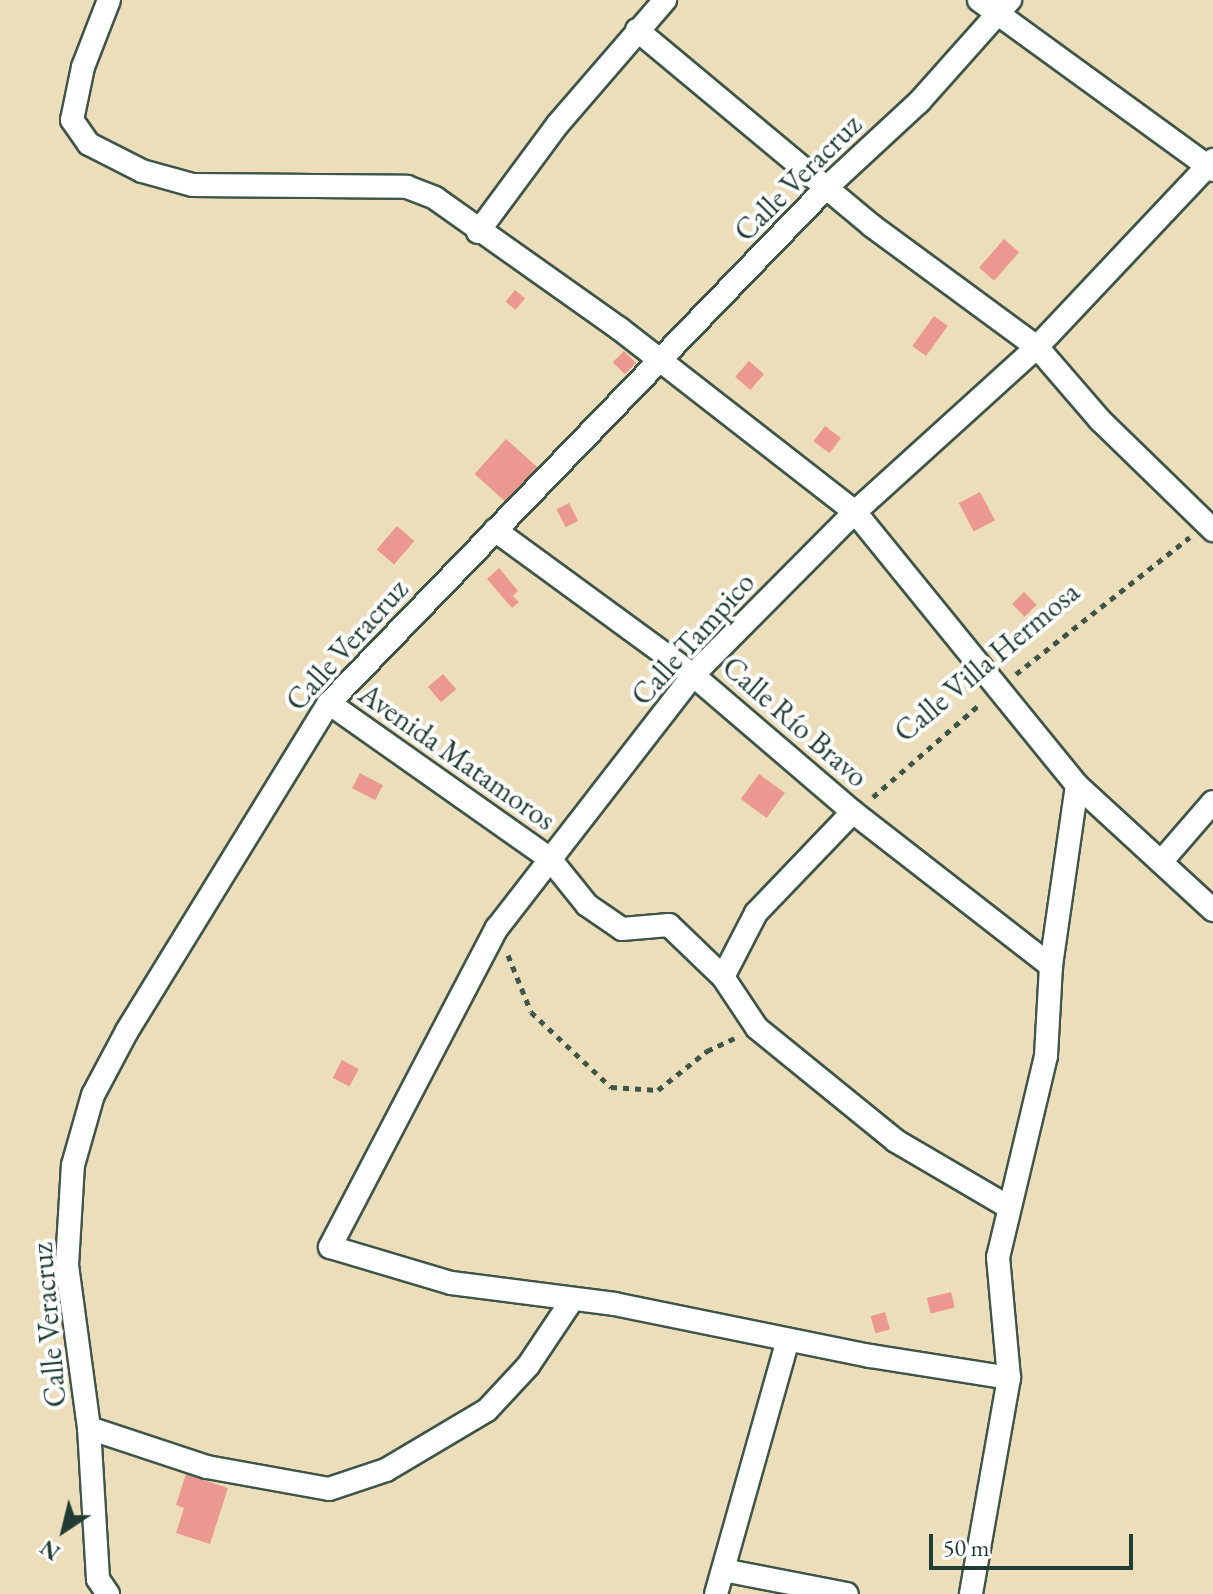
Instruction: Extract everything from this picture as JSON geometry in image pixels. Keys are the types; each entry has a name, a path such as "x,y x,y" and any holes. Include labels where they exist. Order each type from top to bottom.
{"street":[{"path":"109,0 83,67 72,120 89,144 142,171 193,185 407,187 435,198 478,232 661,361 855,512 1077,785 1213,910"},
{"path":"478,232 558,124 665,0"},
{"path":"995,4 1211,165"},
{"name":"Calle Veracruz","path":"108,1594 98,1579 89,1428 67,1265 73,1165 93,1095 235,851 329,703 826,188 919,102 995,4"},
{"path":"637,30 826,188 1037,347 1100,420 1211,523"},
{"name":"Calle Tampico","path":"572,1300 451,1283 330,1247 497,928 693,675 855,512 1037,347 1211,165"},
{"name":"Calle Río Bravo","path":"495,530 693,675 853,812 1051,966"},
{"name":"Avenida Matamoros","path":"329,703 550,859 587,905 622,929 669,925 723,977 757,1028 896,1141 1007,1206"},
{"path":"971,1594 1009,1378 998,1300 998,1257 1007,1206 1046,1056 1051,966 1077,785"},
{"path":"1161,862 1213,802"},
{"path":"723,977 756,913 853,812"},
{"path":"89,1428 207,1467 329,1489 386,1470 487,1410 528,1366 572,1300 1009,1378"},
{"path":"716,1594 788,1340"},
{"path":"723,1570 847,1594"}],"path":[{"name":"Calle Villa Hermosa","path":"853,812 997,689 1211,523"},
{"path":"497,928 531,1012 611,1087 658,1090 707,1051 757,1028"}],"building":[{"path":"1004,239 1019,252 994,281 979,268"},
{"path":"515,290 525,298 516,310 506,302"},
{"path":"934,316 948,326 926,356 912,346"},
{"path":"624,351 636,363 625,374 613,362"},
{"path":"749,361 764,374 750,390 735,377"},
{"path":"825,426 841,438 830,453 814,441"},
{"path":"506,439 538,468 507,503 475,474"},
{"path":"980,492 995,520 974,532 959,503"},
{"path":"569,503 578,521 566,527 557,509"},
{"path":"397,526 414,541 394,564 377,549"},
{"path":"499,568 518,591 513,596 519,602 512,608 487,579"},
{"path":"1024,592 1037,605 1025,617 1012,604"},
{"path":"443,674 456,689 441,702 428,687"},
{"path":"360,773 383,785 375,800 352,788"},
{"path":"759,774 785,793 767,818 741,799"},
{"path":"342,1060 359,1069 349,1087 333,1078"},
{"path":"951,1292 955,1308 931,1314 927,1298"},
{"path":"885,1312 890,1329 876,1333 871,1316"},
{"path":"186,1474 228,1488 210,1544 176,1533 184,1508 176,1505"}]}
